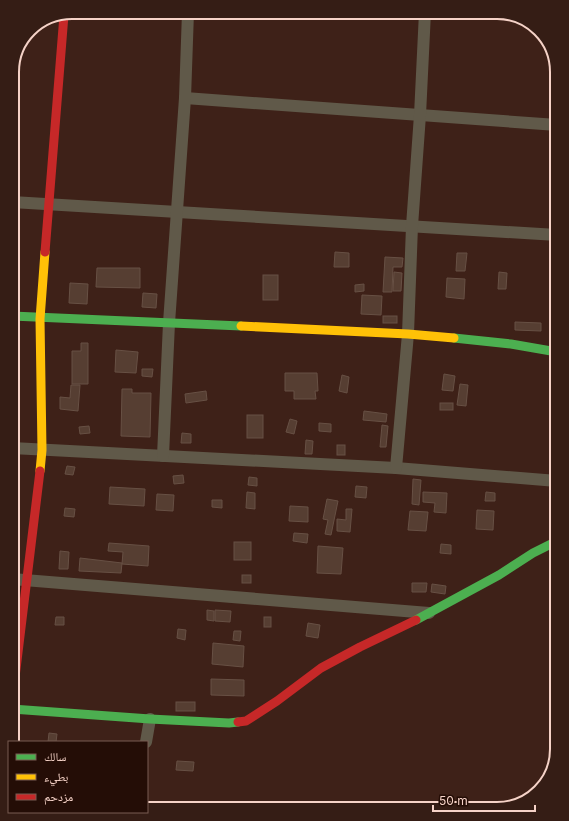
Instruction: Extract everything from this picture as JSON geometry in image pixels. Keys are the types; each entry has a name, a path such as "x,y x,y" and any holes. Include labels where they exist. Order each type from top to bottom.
{"street":[{"path":"163,456 169,323 185,98 188,19"},
{"path":"396,468 408,334 412,226 420,115 425,19"},
{"path":"19,641 42,450 40,319 64,20"},
{"path":"185,98 550,124"},
{"path":"19,203 550,235"},
{"path":"19,317 40,319 169,323 408,334 511,344 550,351"},
{"path":"19,448 396,468 550,480"},
{"path":"19,710 229,723 246,721 277,701 321,668 430,613 499,575 533,553 550,544"},
{"path":"19,580 430,613"},
{"path":"146,741 150,719"}],"building":[{"path":"335,252 349,253 349,267 334,267"},
{"path":"457,253 467,253 465,271 456,271"},
{"path":"385,257 403,258 402,267 393,267 392,292 383,292"},
{"path":"97,268 140,268 140,288 96,287"},
{"path":"394,272 402,273 401,291 393,291"},
{"path":"499,272 507,273 506,289 498,289"},
{"path":"263,275 278,275 278,300 263,300"},
{"path":"447,278 465,279 464,299 446,297"},
{"path":"70,283 88,284 87,304 69,303"},
{"path":"364,284 364,291 355,292 355,285"},
{"path":"143,293 157,294 156,308 142,307"},
{"path":"362,295 382,296 381,315 361,314"},
{"path":"383,316 397,316 397,323 383,323"},
{"path":"515,322 541,323 541,331 515,330"},
{"path":"81,343 88,343 88,384 72,384 72,351 81,351"},
{"path":"116,350 138,352 136,373 115,372"},
{"path":"142,369 153,369 152,377 142,376"},
{"path":"285,373 317,373 318,391 315,391 316,399 294,399 294,391 285,391"},
{"path":"444,374 455,376 453,391 442,390"},
{"path":"342,375 349,377 347,393 339,391"},
{"path":"460,384 468,385 466,406 457,405"},
{"path":"71,385 80,385 78,411 60,409 60,397 70,398"},
{"path":"122,389 132,389 132,393 151,393 150,437 121,436"},
{"path":"206,391 207,400 186,403 185,394"},
{"path":"440,403 453,403 453,410 440,410"},
{"path":"364,411 387,414 386,422 363,420"},
{"path":"247,415 263,415 263,438 247,438"},
{"path":"290,419 297,421 294,434 286,432"},
{"path":"319,423 331,424 331,432 319,431"},
{"path":"382,425 388,426 386,447 380,447"},
{"path":"89,426 90,433 80,434 79,427"},
{"path":"182,433 191,434 191,443 181,443"},
{"path":"306,440 313,441 312,454 305,454"},
{"path":"337,445 345,445 345,455 337,455"},
{"path":"67,466 75,467 73,475 65,474"},
{"path":"183,475 184,483 174,484 173,476"},
{"path":"249,477 257,478 257,486 248,485"},
{"path":"413,479 421,480 419,505 412,504"},
{"path":"356,486 367,487 366,498 355,497"},
{"path":"110,487 145,489 144,506 109,504"},
{"path":"247,492 255,493 255,509 246,508"},
{"path":"423,492 447,493 446,513 434,512 435,503 423,502"},
{"path":"486,492 495,493 495,501 485,501"},
{"path":"157,494 174,495 173,511 156,510"},
{"path":"327,499 338,501 331,535 325,534 328,520 323,519"},
{"path":"212,500 222,500 222,508 212,507"},
{"path":"290,506 308,507 308,522 289,521"},
{"path":"65,508 75,509 74,517 64,516"},
{"path":"346,509 352,509 350,532 337,531 337,519 346,520"},
{"path":"477,510 494,511 493,530 476,529"},
{"path":"410,511 428,512 426,531 408,530"},
{"path":"294,533 308,534 307,543 293,541"},
{"path":"234,542 251,542 251,560 234,560"},
{"path":"109,543 149,546 148,566 122,564 123,552 108,551"},
{"path":"441,544 451,545 451,554 440,553"},
{"path":"318,546 343,548 341,574 317,573"},
{"path":"60,551 69,552 68,569 59,569"},
{"path":"80,558 122,563 121,573 79,571"},
{"path":"242,575 251,575 251,583 242,583"},
{"path":"412,583 427,583 426,592 412,592"},
{"path":"432,584 446,586 445,594 431,592"},
{"path":"207,610 214,611 214,621 207,620"},
{"path":"215,610 231,611 230,622 215,621"},
{"path":"56,617 64,617 64,625 55,625"},
{"path":"264,617 271,617 271,627 264,627"},
{"path":"308,623 320,625 318,638 306,636"},
{"path":"178,629 186,630 185,640 177,638"},
{"path":"234,631 241,631 240,641 233,640"},
{"path":"213,643 244,646 243,667 212,664"},
{"path":"211,679 244,680 244,696 211,695"},
{"path":"176,702 195,702 195,711 176,711"},
{"path":"49,733 57,734 56,741 48,741"},
{"path":"177,761 194,762 193,771 176,770"}],"traffic: fast":[{"path":"19,316 241,326"},
{"path":"454,338 511,344 550,351"},
{"path":"416,620 499,575 533,553 550,544"},
{"path":"19,710 150,719 229,723 238,722"}],"traffic: slow":[{"path":"40,471 42,450 40,319 45,252"},
{"path":"241,326 408,334 454,338"}],"traffic: jam":[{"path":"45,252 64,20"},
{"path":"19,644 40,471"},
{"path":"238,722 246,721 277,701 321,668 416,620"}]}
